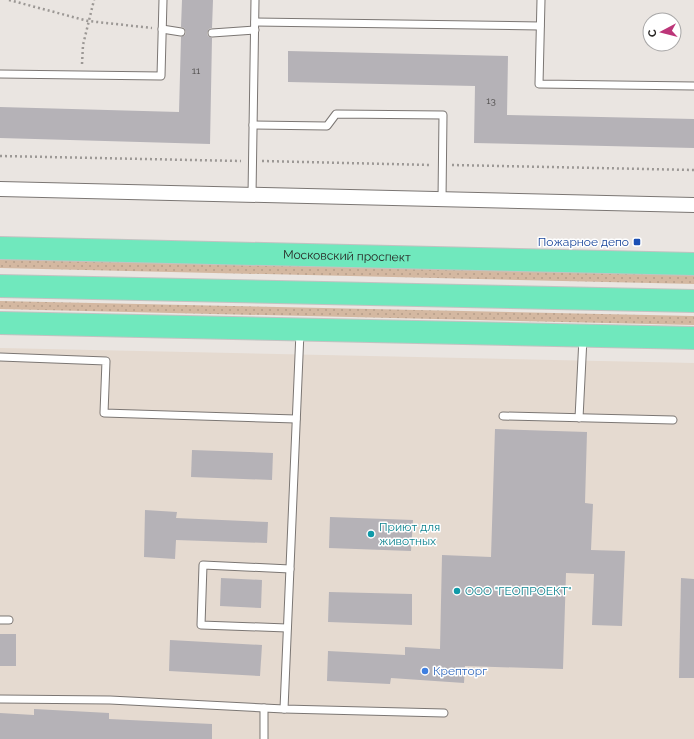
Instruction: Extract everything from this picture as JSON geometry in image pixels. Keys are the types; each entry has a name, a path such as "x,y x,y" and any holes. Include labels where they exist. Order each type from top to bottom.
{"main road":[{"name":"Московский проспект","path":"0,248 694,264"},
{"path":"0,286 694,301"},
{"path":"0,323 694,338"}],"street":[{"path":"0,189 694,205"}],"lane":[{"path":"0,74 161,76 163,0"},
{"path":"252,195 255,0"},
{"path":"541,0 539,84 694,86"},
{"path":"212,33 255,26 540,26"},
{"path":"162,29 181,32"},
{"path":"253,125 327,126 336,114 444,115 442,199"},
{"path":"284,709 300,330"},
{"path":"579,418 583,335"},
{"path":"0,358 106,361 104,413 296,419"},
{"path":"503,416 673,420"},
{"path":"287,628 201,625 203,566 290,569"},
{"path":"0,620 9,620"},
{"path":"0,699 110,700 284,709 444,713"},
{"path":"264,708 264,739"}],"path":[{"path":"9,0 88,21 162,29"},
{"path":"81,75 83,45 94,0"},
{"path":"0,156 694,170"}],"shaded area":[{"path":"0,259 694,274 694,284 0,268"},
{"path":"0,301 694,316 694,325 0,309"},
{"path":"0,348 694,363 694,739 0,739"}],"building":[{"path":"182,0 213,0 212,28 209,29 207,33 208,36 212,38 210,144 0,138 0,107 179,112 181,37 185,35 186,32 184,28 181,27"},
{"path":"288,51 508,56 507,115 694,119 694,148 474,143 475,86 288,82"},
{"path":"495,429 587,432 585,503 593,504 591,550 625,551 622,626 592,625 594,574 566,573 563,669 465,666 464,683 391,678 390,684 327,681 328,651 405,655 405,647 440,649 442,555 491,557"},
{"path":"192,450 273,453 272,480 191,477"},
{"path":"145,510 177,512 176,518 268,522 267,543 176,540 175,559 144,557"},
{"name":"Приют для животных","path":"330,517 413,520 411,551 329,548"},
{"path":"221,578 262,580 261,608 220,606"},
{"path":"681,578 694,579 694,678 679,678"},
{"path":"329,592 412,594 412,625 328,622"},
{"path":"0,634 16,634 16,666 0,666"},
{"path":"170,640 262,645 260,676 169,671"},
{"path":"34,709 109,713 109,719 212,724 212,739 0,739 0,713 34,715"}],"place":[{"name":"Пожарное депо","path":"637,242"},
{"name":"Приют для животных","path":"371,534"},
{"name":"ООО \"ГЕОПРОЕКТ\"","path":"457,591"},
{"name":"Крепторг","path":"425,671"}]}
